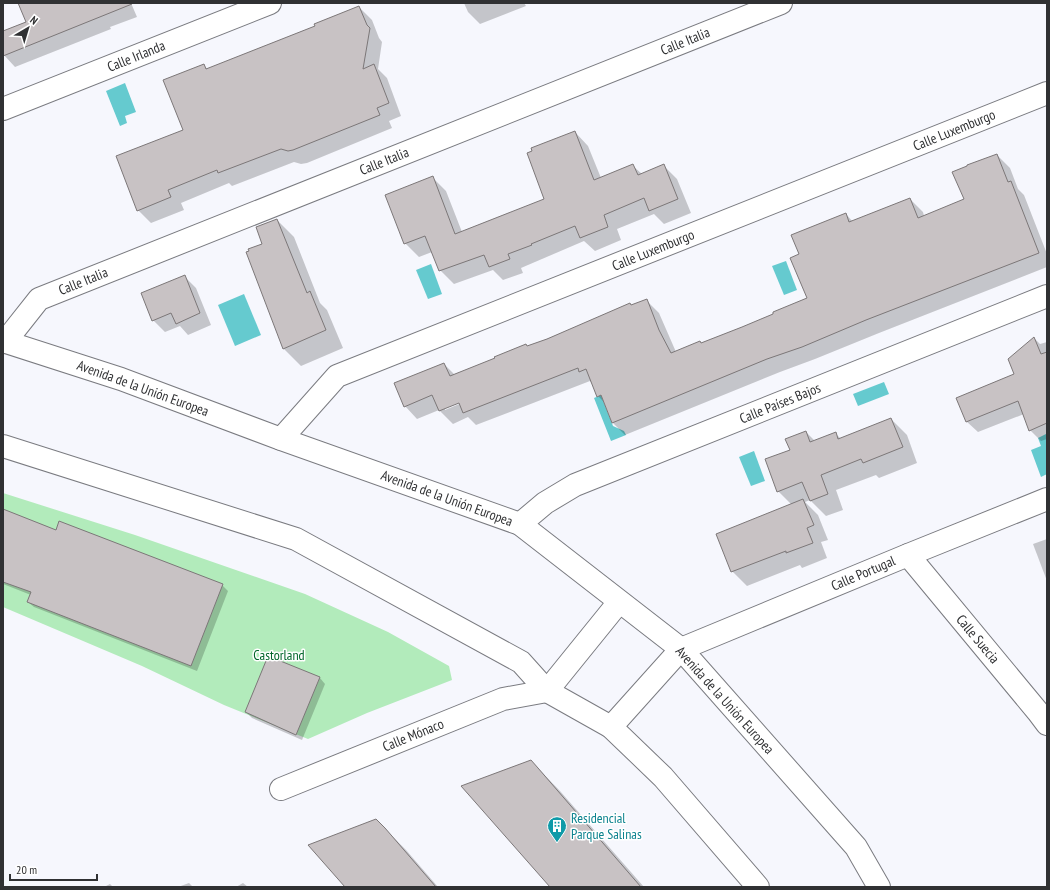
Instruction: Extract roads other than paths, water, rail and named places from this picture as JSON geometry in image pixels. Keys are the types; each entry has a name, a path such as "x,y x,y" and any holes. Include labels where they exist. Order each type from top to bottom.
{"street":[{"name":"Calle Irlanda","path":"3,109 270,3"},
{"name":"Calle Italia","path":"4,342 39,299 781,3"},
{"name":"Calle Luxemburgo","path":"281,439 338,376 1047,93"},
{"name":"Calle Países Bajos","path":"520,524 545,503 575,485 1047,296"},
{"name":"Avenida de la Unión Europea","path":"4,342 121,379 281,439 520,524 680,649 856,847 879,887"},
{"path":"3,446 296,539 521,662 547,691 611,727 663,777 758,887"},
{"name":"Calle Portugal","path":"680,649 908,554 1047,499"},
{"name":"Calle Suecia","path":"908,554 1044,715"},
{"path":"547,691 619,602"},
{"path":"611,727 680,649"},
{"name":"Calle Mónaco","path":"281,789 503,698 547,691"}],"water":[{"path":"125,83 136,112 125,116 127,123 120,126 106,91"},
{"path":"786,261 797,290 784,295 772,266"},
{"path":"431,264 442,294 428,299 416,270"},
{"path":"244,294 261,335 235,346 218,305"},
{"path":"884,382 889,394 858,406 853,394"},
{"path":"601,395 613,426 624,431 626,435 611,441 594,398"},
{"path":"1046,434 1047,474 1041,477 1031,450 1041,446 1038,438"},
{"path":"754,451 765,481 751,486 739,457"}],"place":[{"name":"Residencial Parque Salinas","path":"557,843"}],"park label":[{"name":"Castorland","path":"279,655"}]}
